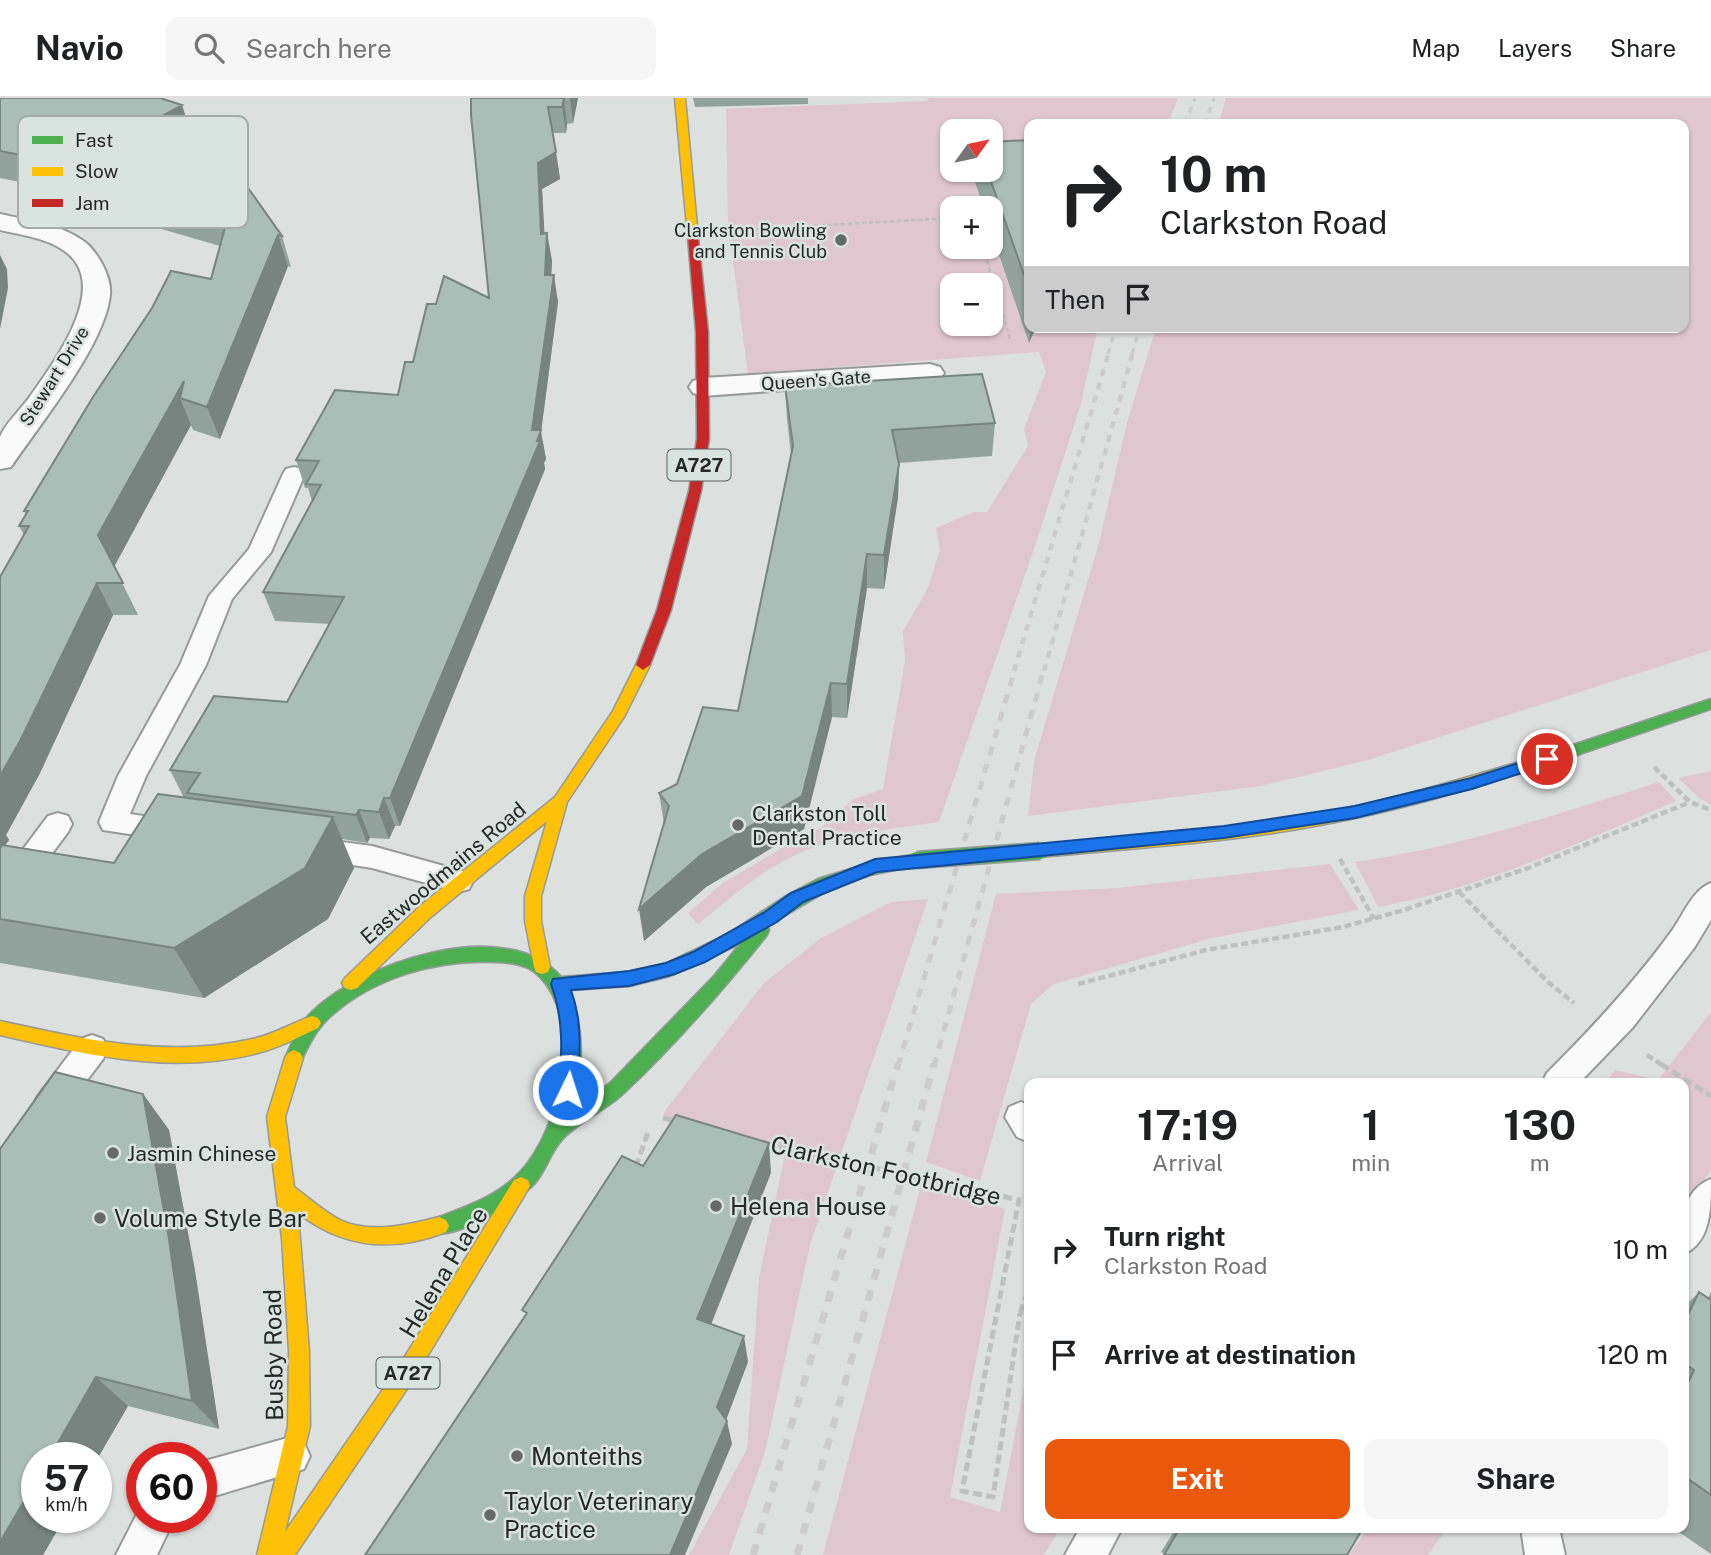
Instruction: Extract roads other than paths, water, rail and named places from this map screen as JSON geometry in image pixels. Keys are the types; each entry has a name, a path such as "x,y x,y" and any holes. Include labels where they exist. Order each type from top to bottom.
{"main road":[{"name":"Eastwoodmains Road","path":"542,967 533,921 533,896 560,801 619,713 643,664 664,610 695,491 703,439 702,332 680,98"},
{"path":"559,984 634,978 669,969 699,957 771,917 797,898 834,880 875,865 1224,832 1355,812 1472,783 1621,736 1711,704"},
{"name":"Eastwoodmains Road","path":"326,1009 388,943 458,881 560,801"},
{"path":"557,1133 616,1089 721,980 771,917"},
{"path":"0,1028 92,1049 191,1055 251,1047 312,1023 326,1009 386,974 450,955 508,957 542,967 559,984 569,1008 572,1040 568,1090 557,1133 542,1160 522,1184 454,1222 404,1233 370,1235 341,1229 285,1192"},
{"name":"Busby Road","path":"268,1555 299,1426 299,1351 292,1238 276,1117 292,1062 312,1023"},
{"name":"Helena Place","path":"282,1555 394,1394 471,1272 522,1184"}],"street":[{"name":"Stewart Drive","path":"0,222 18,226"},
{"name":"Stewart Drive","path":"0,460 80,339 93,311 97,292 86,259 75,246 28,228"},
{"name":"Queen's Gate","path":"703,387 930,373"}],"lane":[{"path":"195,833 113,822 132,776 193,665 221,596 259,552 294,474"},
{"path":"0,902 58,824"},
{"path":"290,846 372,857 458,881"},
{"path":"1563,1078 1609,1030 1683,939 1711,895"},
{"path":"33,1128 92,1049"},
{"path":"1689,1230 1711,1195"},
{"path":"217,1477 291,1456"},
{"path":"136,1555 148,1533"},
{"path":"1085,1555 1099,1533"},
{"path":"1541,1533 1545,1555"}],"railway":[{"path":"1187,119 1195,98"},
{"path":"1207,119 1214,98"},
{"path":"1108,354 1114,333"},
{"path":"1132,354 1138,333"},
{"path":"1014,671 1109,352"},
{"path":"1044,671 1133,352"},
{"path":"898,1066 1015,669"},
{"path":"934,1066 1044,669"},
{"path":"753,1555 898,1064"},
{"path":"797,1555 934,1064"}],"place":[{"name":"Clarkston Bowling and Tennis Club","path":"841,240"},
{"name":"Clarkston Toll Dental Practice","path":"738,825"},
{"name":"Jasmin Chinese","path":"113,1153"},
{"name":"Helena House","path":"716,1206"},
{"name":"Volume Style Bar","path":"100,1218"},
{"name":"Monteiths","path":"517,1456"},
{"name":"Taylor Veterinary Practice","path":"490,1515"}]}
